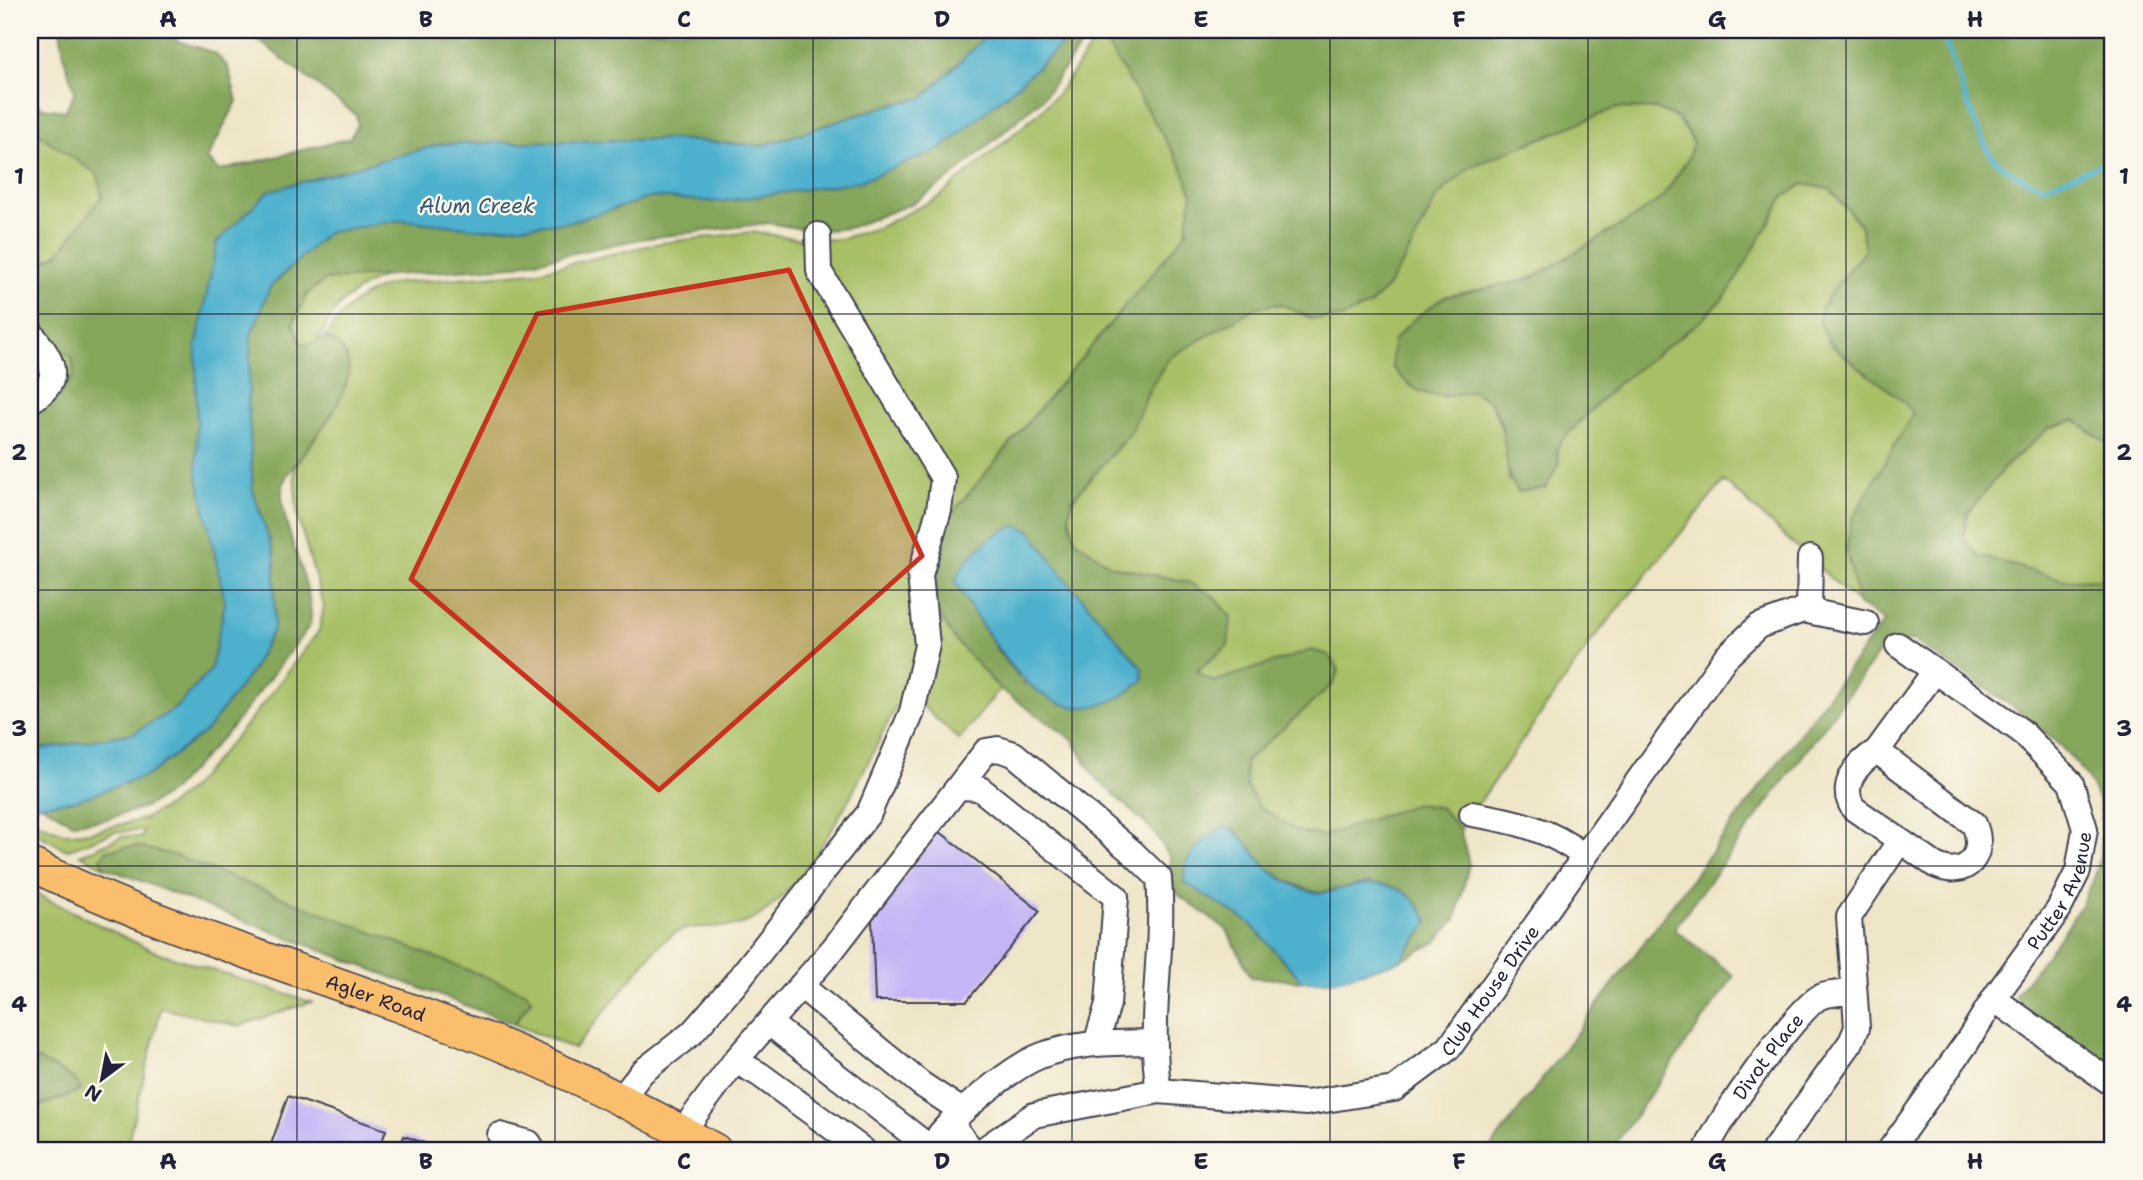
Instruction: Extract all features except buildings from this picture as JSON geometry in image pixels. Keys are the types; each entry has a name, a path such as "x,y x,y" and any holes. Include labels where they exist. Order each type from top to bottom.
{"main road":[{"name":"Agler Road","path":"30,864 182,931 466,1031 621,1099 715,1150"}],"street":[{"path":"621,1099 642,1072 692,1033 734,985 869,813 912,712 927,645 919,575 939,510 943,478 819,271 818,234"},
{"path":"30,332 52,359 52,372 42,394 30,401"},
{"path":"1810,558 1809,609 1866,623"},
{"name":"Club House Drive","path":"983,1150 1034,1115 1159,1090 1306,1103 1394,1089 1448,1048 1725,658 1759,626 1809,609"},
{"name":"Putter Avenue","path":"1890,1150 2059,909 2078,871 2085,829 2071,783 2021,731 1898,645"},
{"path":"1877,751 1974,824 1979,835 1973,860 1962,869 1948,871 1899,842 1853,808 1847,797 1847,783 1864,759 1877,751 1935,671"},
{"path":"682,1132 736,1061 802,986 986,751 998,749 1014,754 1132,852 1159,878 1161,904 1152,1042 1159,1090"},
{"path":"959,787 979,788 1116,897 1108,1004 1096,1044"},
{"path":"1472,814 1525,823 1564,840 1584,856"},
{"path":"1774,1150 1851,1042 1857,1028 1849,917 1899,842"},
{"path":"802,986 921,1084 956,1117 972,1150"},
{"name":"Divot Place","path":"1707,1150 1767,1058 1801,1012 1821,996 1853,992"},
{"path":"1994,999 2113,1084"},
{"path":"769,1023 927,1149 976,1098 1040,1056 1096,1044 1152,1042"},
{"path":"736,1061 759,1074 863,1150"},
{"path":"500,1135 529,1143 533,1150"}],"highlighted area":[{"path":"789,270 922,556 659,790 411,579 537,314"}],"green space":[{"path":"60,30 158,30 178,41 215,53 228,67 237,101 207,159 219,171 350,138 358,124 356,115 245,30 992,30 923,98 889,105 762,146 671,139 441,144 269,191 197,473 226,602 211,670 176,708 134,733 30,749 30,418 53,404 74,375 72,357 47,343 38,304 30,297 30,268 58,254 102,196 98,175 30,128 30,98 43,108 65,111 75,92 65,61"},
{"path":"1078,30 1092,30 1043,98 949,179 911,204 849,228 814,231 768,223 640,239 512,266 325,280 307,294 293,323 301,343 309,345 325,337 343,350 349,366 346,386 323,427 285,479 282,492 283,509 311,609 310,625 233,726 171,792 145,807 103,820 73,823 41,804 77,800 148,775 207,730 251,672 274,628 275,557 253,491 248,401 251,335 270,287 328,232 402,220 482,229 570,222 653,197 720,202 941,149"},
{"path":"1102,30 1121,30 1106,43 1181,165 1192,193 1186,233 940,528 955,640 1000,689 959,740 916,700 895,708 851,795 812,860 790,888 768,909 745,923 728,927 685,929 672,935 659,945 574,1049 514,1024 531,1000 101,858 104,867 80,855 123,836 141,838 144,830 114,832 67,850 30,830 30,819 63,833 90,832 144,819 171,804 192,787 248,723 319,631 324,607 297,514 294,468 335,410 335,342 325,337 355,302 374,290 397,283 534,272 660,243 752,232 810,240 840,239 880,227 939,197 1041,111 1059,92"},
{"path":"1121,30 2113,30 2113,448 2075,420 2049,428 2004,468 1968,513 1963,538 1979,556 2064,580 2113,579 2113,1076 2030,1018 2015,996 2069,924 2088,893 2095,876 2102,837 2097,797 2085,775 2043,730 1913,640 1881,650 1674,929 1734,976 1611,1150 1489,1150 1884,621 1859,604 1846,549 1852,519 1913,413 1889,390 1839,351 1820,324 1824,303 1865,249 1860,224 1830,189 1803,184 1784,197 1728,293 1703,319 1616,385 1560,442 1557,450 1559,463 1546,487 1519,492 1509,472 1497,413 1487,399 1473,391 1447,395 1427,394 1411,385 1392,367 1393,341 1412,321 1444,297 1530,279 1662,198 1688,159 1693,142 1679,118 1657,109 1616,108 1470,167 1437,197 1405,259 1388,286 1370,305 1341,318 1312,319 1281,304 1257,307 1169,358 1149,390 1131,432 1072,500 1069,517 1075,540 1111,566 1188,582 1213,596 1231,617 1228,645 1197,671 1213,682 1312,650 1329,655 1339,670 1333,684 1245,762 1246,786 1260,807 1296,831 1322,836 1417,804 1441,808 1460,830 1469,864 1456,919 1436,942 1399,961 1422,933 1371,882 1318,893 1289,882 1268,869 1235,829 1223,827 1201,843 1190,856 1184,872 1184,882 1250,923 1302,981 1251,977 1227,930 1180,896 1170,882 1170,857 1153,831 1094,776 1073,740 1000,689 955,640 930,601 926,561 940,528 1186,233 1192,193 1181,165 1106,43","holes":["1030,530 1063,576 1024,684 999,653 955,582"]},
{"path":"1616,108 1653,109 1670,114 1693,142 1688,159 1662,198 1530,279 1444,297 1412,321 1442,397 1473,391 1491,403 1504,435 1509,481 1559,463 1557,450 1560,442 1616,385 1703,319 1728,293 1784,197 1803,184 1830,189 1860,224 1865,249 1821,310 1829,344 1904,399 1913,413 1846,549 1859,604 1724,481 1594,638 1460,830 1441,808 1417,804 1322,836 1296,831 1260,807 1246,786 1245,762 1333,684 1339,670 1329,655 1312,650 1213,682 1197,672 1228,645 1188,582 1111,566 1075,540 1069,517 1072,500 1131,432 1149,390 1169,358 1257,307 1281,304 1312,319 1405,259 1437,197 1470,167"},
{"path":"30,128 98,175 102,197 58,254 30,268"},
{"path":"392,273 350,296 336,310 314,343 301,343 293,323 307,294 325,280"},
{"path":"30,297 38,304 47,343 72,357 74,375 53,404 30,418"},
{"path":"2075,420 2113,448 2113,579 2064,580 1979,556 1963,538 1968,513 2004,468 2049,428"},
{"path":"136,846 174,855 527,993 531,999 514,1024 104,867 101,858 107,850"},
{"path":"30,891 151,950 311,1002 239,1026 161,1008 126,1150 30,1150 30,1115 42,1105 67,1097 38,1060 30,1064"},
{"path":"38,1059 75,1079 81,1090 42,1105 30,1115 30,1064"}],"water":[{"name":"Alum Creek","path":"992,30 1078,30 941,149 861,181 720,202 653,197 570,222 482,229 402,220 328,232 270,287 251,335 248,402 253,491 275,557 274,628 251,672 207,730 148,775 77,800 30,806 30,749 134,733 176,708 211,670 225,602 197,473 196,348 217,242 269,191 441,144 671,139 762,146 889,105 923,98"},
{"path":"1015,526 1030,530 1063,576 1142,668 1143,680 1111,701 1082,707 1055,701 1031,686 1009,663 989,637 955,582 965,564 979,548 997,534"},
{"path":"1223,827 1237,833 1269,870 1299,887 1321,893 1358,885 1394,887 1413,899 1429,922 1399,961 1333,981 1302,981 1250,923 1184,882 1184,872 1190,856 1201,843"}],"waterway":[{"path":"1942,30 1974,119 1996,161 2019,176 2044,187 2113,160"}]}
